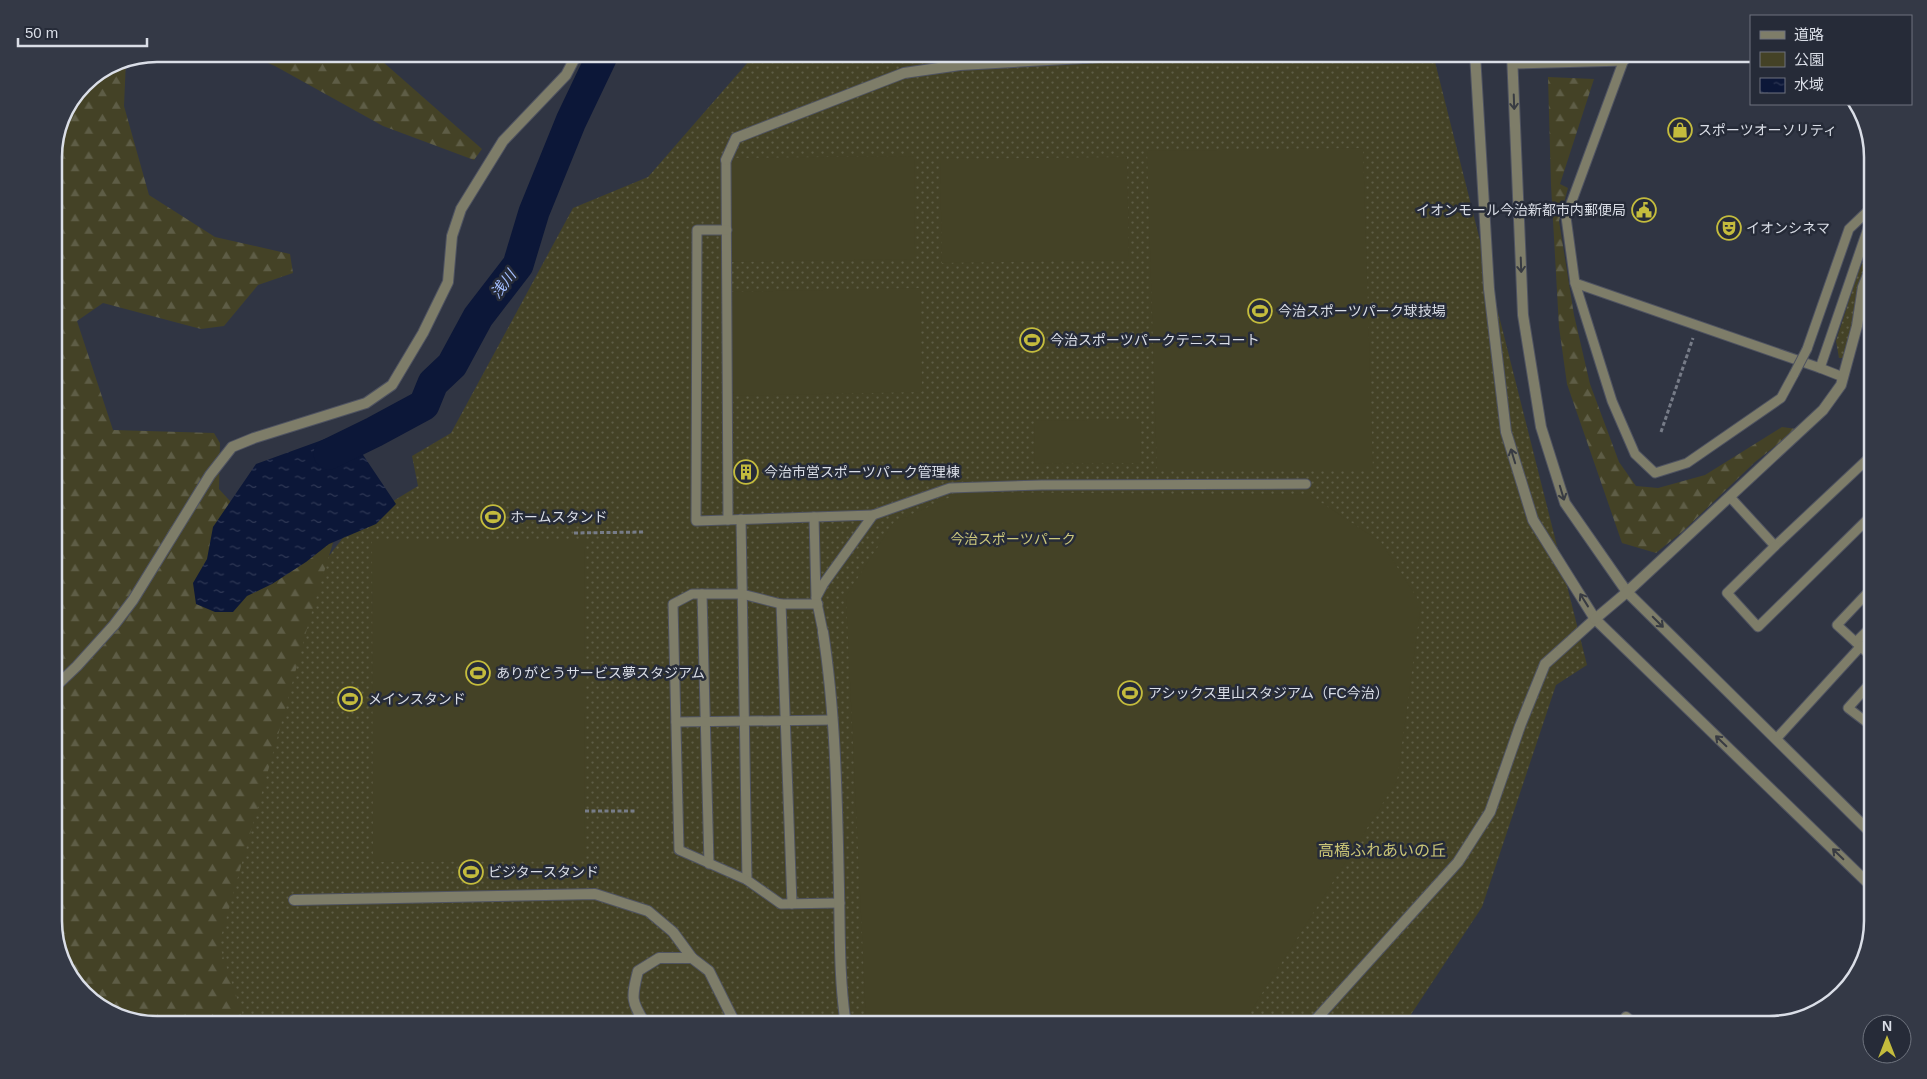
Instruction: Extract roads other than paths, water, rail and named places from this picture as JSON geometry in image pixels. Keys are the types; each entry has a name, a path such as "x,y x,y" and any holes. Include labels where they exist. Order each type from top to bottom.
{"street":[{"path":"726,160 736,138 904,73 960,65 1005,62"},
{"path":"1475,62 1489,289 1506,432 1533,520 1595,619 1864,879"},
{"path":"1512,62 1523,315 1541,427 1565,503 1627,592 1864,826"},
{"path":"63,680 78,666 114,625 132,600 210,475 232,448 254,438 366,403 392,385 423,333 448,282 452,236 461,210 503,141 566,75 572,63"},
{"path":"1319,1016 1458,862 1490,812 1520,726 1545,664 1627,592 1823,410 1841,385 1857,326 1864,284"},
{"path":"823,632 829,671 832,720 840,903 840,970 844,1016"},
{"path":"294,900 594,894 648,911 673,932 692,958 709,971 732,1016"},
{"path":"640,1016 633,1004 633,989 638,971 659,958 692,958"}],"lane":[{"path":"1623,62 1566,217 1575,283 1612,401 1635,454 1654,473 1687,463 1781,398 1807,349 1849,229 1864,215"},
{"path":"726,160 728,520"},
{"path":"727,230 697,230 696,520 873,515 950,488 1052,485 1306,484"},
{"path":"1820,368 1864,240"},
{"path":"1575,283 1843,377"},
{"path":"1864,462 1727,593 1758,627 1864,523"},
{"path":"1730,497 1775,546"},
{"path":"817,601 824,583 873,515"},
{"path":"814,517 817,601 823,632"},
{"path":"741,519 747,880"},
{"path":"817,601 782,604 742,594 692,594 674,604 679,850 747,880 781,904 840,903"},
{"path":"702,594 710,864"},
{"path":"1864,596 1837,625 1864,650"},
{"path":"782,604 792,904"},
{"path":"1776,739 1864,636"},
{"path":"1864,690 1848,708 1864,721"},
{"path":"676,722 832,720"}],"water":[{"path":"347,431 396,504 376,524 329,544 306,562 272,584 247,596 233,612 215,612 196,604 193,583 207,559 213,527 256,464"}],"waterway":[{"name":"浅川","path":"329,454 424,405 433,383 452,365 478,317 518,265 534,212 571,121 599,63"}],"place":[{"name":"スポーツオーソリティ","path":"1680,130"},
{"name":"イオンモール今治新都市内郵便局","path":"1644,210"},
{"name":"イオンシネマ","path":"1729,228"},
{"name":"今治スポーツパーク球技場","path":"1260,311"},
{"name":"今治スポーツパークテニスコート","path":"1032,340"},
{"name":"今治市営スポーツパーク管理棟","path":"746,472"},
{"name":"ホームスタンド","path":"493,517"},
{"name":"ありがとうサービス夢スタジアム","path":"478,673"},
{"name":"アシックス里山スタジアム（FC今治）","path":"1130,693"},
{"name":"メインスタンド","path":"350,699"},
{"name":"ビジタースタンド","path":"471,872"}],"district":[{"name":"高橋ふれあいの丘","path":"1382,850"}],"park label":[{"name":"今治スポーツパーク","path":"1013,539"}]}
